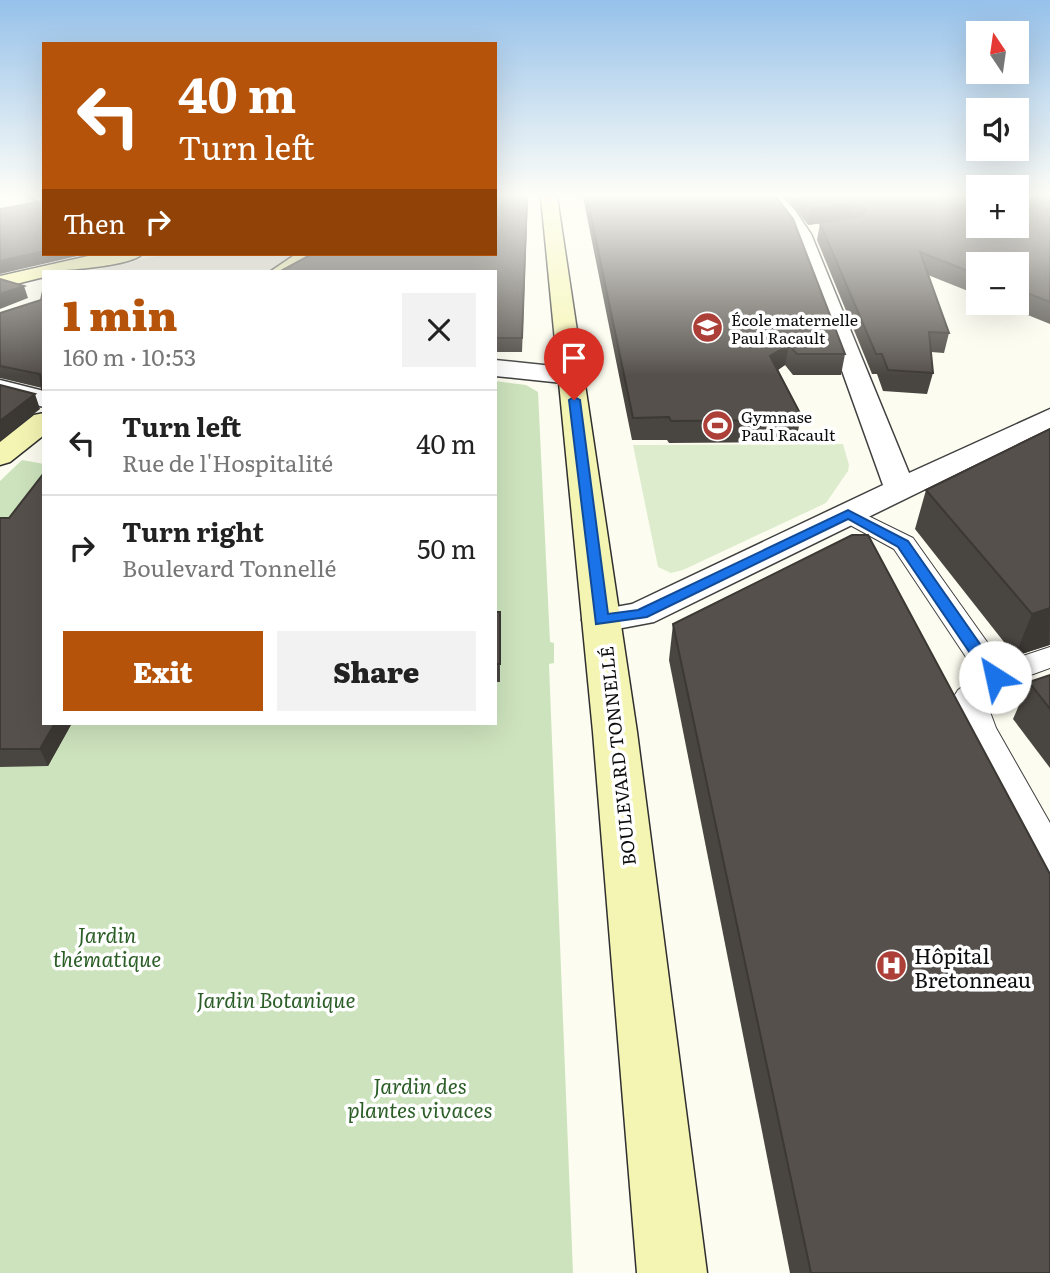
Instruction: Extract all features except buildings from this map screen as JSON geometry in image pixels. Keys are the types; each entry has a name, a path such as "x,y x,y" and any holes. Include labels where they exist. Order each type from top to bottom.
{"main road":[{"path":"47,270 117,256"},
{"path":"85,270 138,256"},
{"path":"283,270 306,256"},
{"name":"BOULEVARD TONNELLÉ","path":"557,256 601,620 672,1273"},
{"path":"0,283 42,271"},
{"path":"0,283 42,282"},
{"path":"0,456 42,423"}],"street":[{"path":"822,256 900,489"},
{"path":"497,368 572,376"},
{"path":"0,388 42,398"},
{"path":"601,620 642,614 1050,417"}],"lane":[{"path":"848,514 904,544 995,677"},
{"path":"1050,657 995,677 969,698 979,728 1050,857"}],"green space":[{"name":"Jardin Botanique","path":"497,381 526,385 538,392 550,642 554,643 554,663 549,664 573,1273 0,1273 0,481 22,460 42,464 42,725 497,725"},
{"path":"843,444 848,471 826,503 683,570 671,573 658,567 633,445"}],"shaded area":[{"path":"156,256 295,256 272,270 97,270"}],"place":[{"name":"École maternelle Paul Racault","path":"708,328"},
{"name":"Gymnase Paul Racault","path":"718,425"},
{"name":"Hôpital Bretonneau","path":"891,966"}],"route":[{"path":"574,400 601,620 642,614 848,514 904,544 995,677"}],"park label":[{"name":"Jardin thématique","path":"107,945"},
{"name":"Jardin des plantes vivaces","path":"420,1096"}]}
